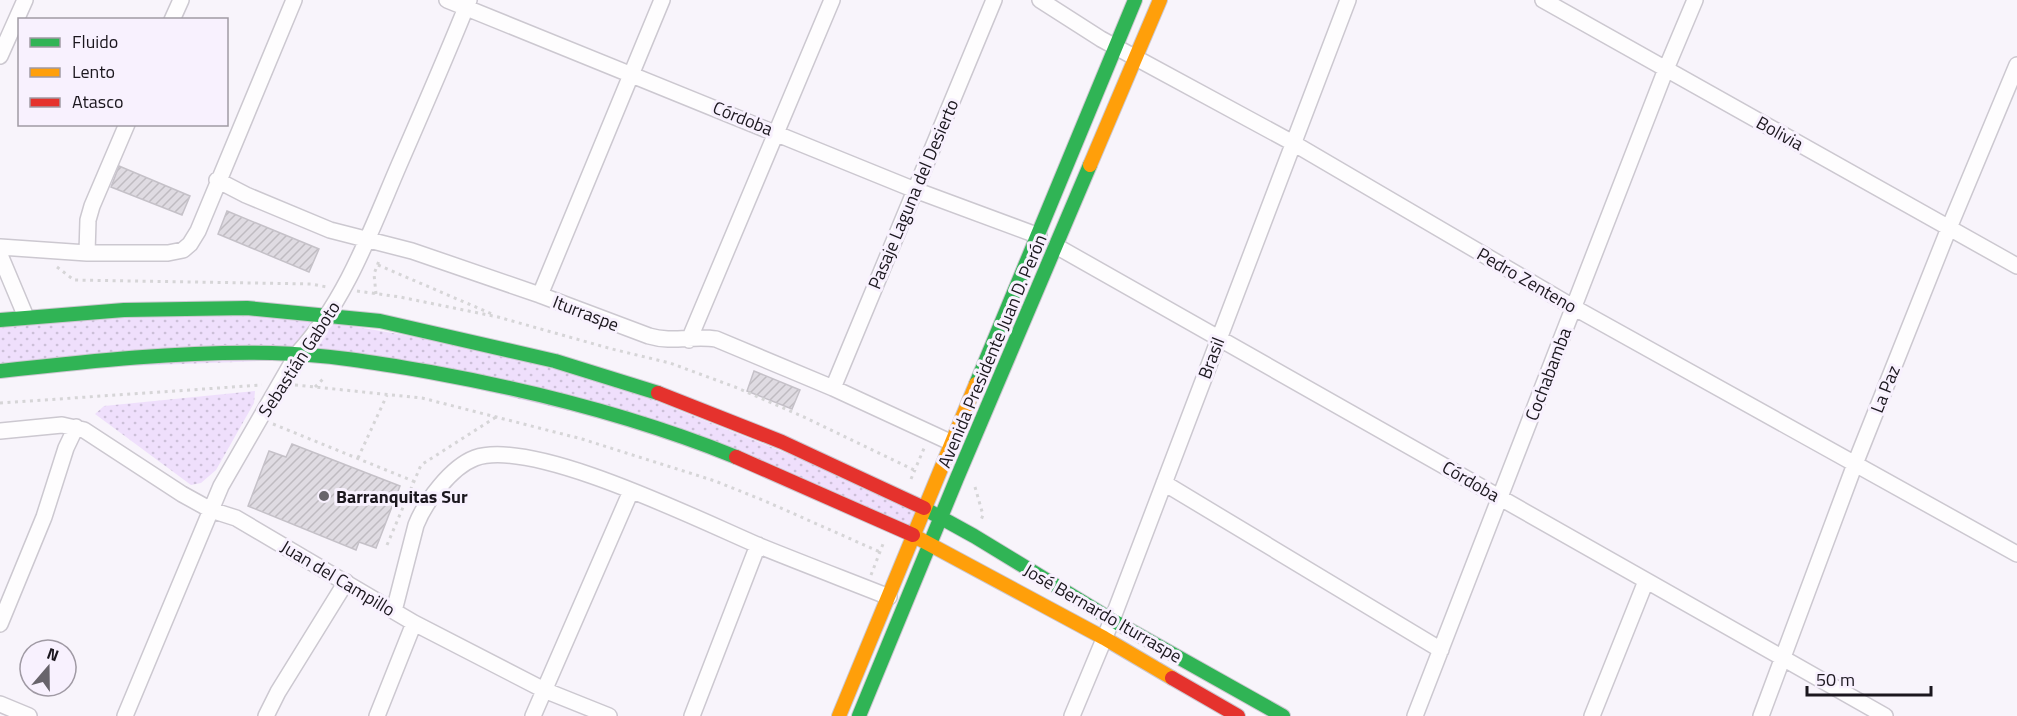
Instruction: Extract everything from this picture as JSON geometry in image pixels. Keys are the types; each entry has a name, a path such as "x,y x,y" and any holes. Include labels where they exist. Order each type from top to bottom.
{"main road":[{"name":"Avenida Presidente Juan D. Perón","path":"839,716 1135,0"},
{"name":"Avenida Presidente Juan D. Perón","path":"859,716 957,478 1160,0"},
{"name":"José Bernardo Iturraspe","path":"0,320 124,310 188,308 247,308 327,314 380,321 474,341 555,361 640,386 782,442 903,497 974,536 1112,620 1282,716"},
{"name":"José Bernardo Iturraspe","path":"0,371 116,358 205,352 297,354 343,358 482,381 620,416 694,440 891,524 1104,638 1238,716"}],"street":[{"path":"0,56 25,0"},
{"path":"173,18 181,0"},
{"path":"0,247 87,253 168,253 183,250 198,231 217,180 294,0"},
{"name":"Córdoba","path":"447,0 468,4 915,190 1039,236"},
{"path":"540,295 662,0"},
{"path":"689,340 832,0"},
{"name":"Pasaje Laguna del Desierto","path":"832,388 994,0"},
{"name":"Pedro Zenteno","path":"1041,0 1116,46 1293,143 1573,307 2017,554"},
{"name":"Brasil","path":"1072,716 1112,620 1348,0"},
{"name":"Bolivia","path":"1543,0 2017,266"},
{"name":"Cochabamba","path":"1415,716 1666,69 1695,0"},
{"name":"Sebastián Gaboto","path":"125,716 221,486 297,354 313,337 343,289 368,239 468,4"},
{"name":"La Paz","path":"1761,716 1855,464 2017,65"},
{"path":"87,253 88,220 92,206 126,126"},
{"name":"Iturraspe","path":"217,180 246,195 330,230 412,251 661,340 689,340 706,337 716,339 832,388 952,443"},
{"name":"Córdoba","path":"1056,246 1885,716"},
{"path":"0,255 26,317"},
{"path":"0,431 62,425 76,427 66,448 44,517 0,624"},
{"name":"Juan del Campillo","path":"76,427 182,494 211,510 236,518 414,624 544,690 609,716"},
{"path":"394,611 416,525 421,511 430,499 458,470 476,458 511,456 574,469 889,597"},
{"path":"1164,483 1441,650"},
{"path":"533,716 631,491"},
{"path":"692,716 759,545"},
{"path":"1592,716 1646,581"},
{"path":"266,716 278,692 346,582"},
{"path":"377,716 414,624"},
{"path":"0,704 29,716"}],"path":[{"path":"376,294 374,274 386,244"},
{"path":"378,265 498,317"},
{"path":"0,403 280,384 422,398 582,439 715,481 880,552"},
{"path":"358,458 387,395"},
{"path":"272,423 414,481"},
{"path":"903,497 930,434"},
{"path":"957,478 975,486 983,514 974,536"},
{"path":"866,587 891,524"}],"shaded area":[{"path":"247,308 555,361 924,508 913,535 694,440 343,358 0,371 0,320"},
{"path":"255,391 254,403 216,470 201,483 191,485 95,414 104,406"}],"building":[{"path":"119,166 190,196 182,215 111,187"},
{"path":"227,211 319,249 309,272 218,234"},
{"path":"754,371 800,390 792,409 747,391"},
{"name":"Barranquitas Sur","path":"292,444 400,486 376,548 359,542 356,550 248,506 269,451 286,457"}],"traffic: fast":[{"path":"976,384 1135,0"},
{"path":"859,716 1090,165"},
{"path":"0,320 124,310 247,308 380,321 555,361 658,393"},
{"path":"0,371 170,355 272,353 332,357 430,372 547,397 661,430 736,457"},
{"path":"927,510 1112,620 1283,716"}],"traffic: slow":[{"path":"1090,165 1160,0"},
{"path":"839,716 976,384"},
{"path":"916,537 1104,638 1172,678"}],"traffic: jam":[{"path":"658,393 782,442 924,508"},
{"path":"736,457 913,535"},
{"path":"1172,678 1238,716"}],"place":[{"name":"Barranquitas Sur","path":"324,496"}]}
